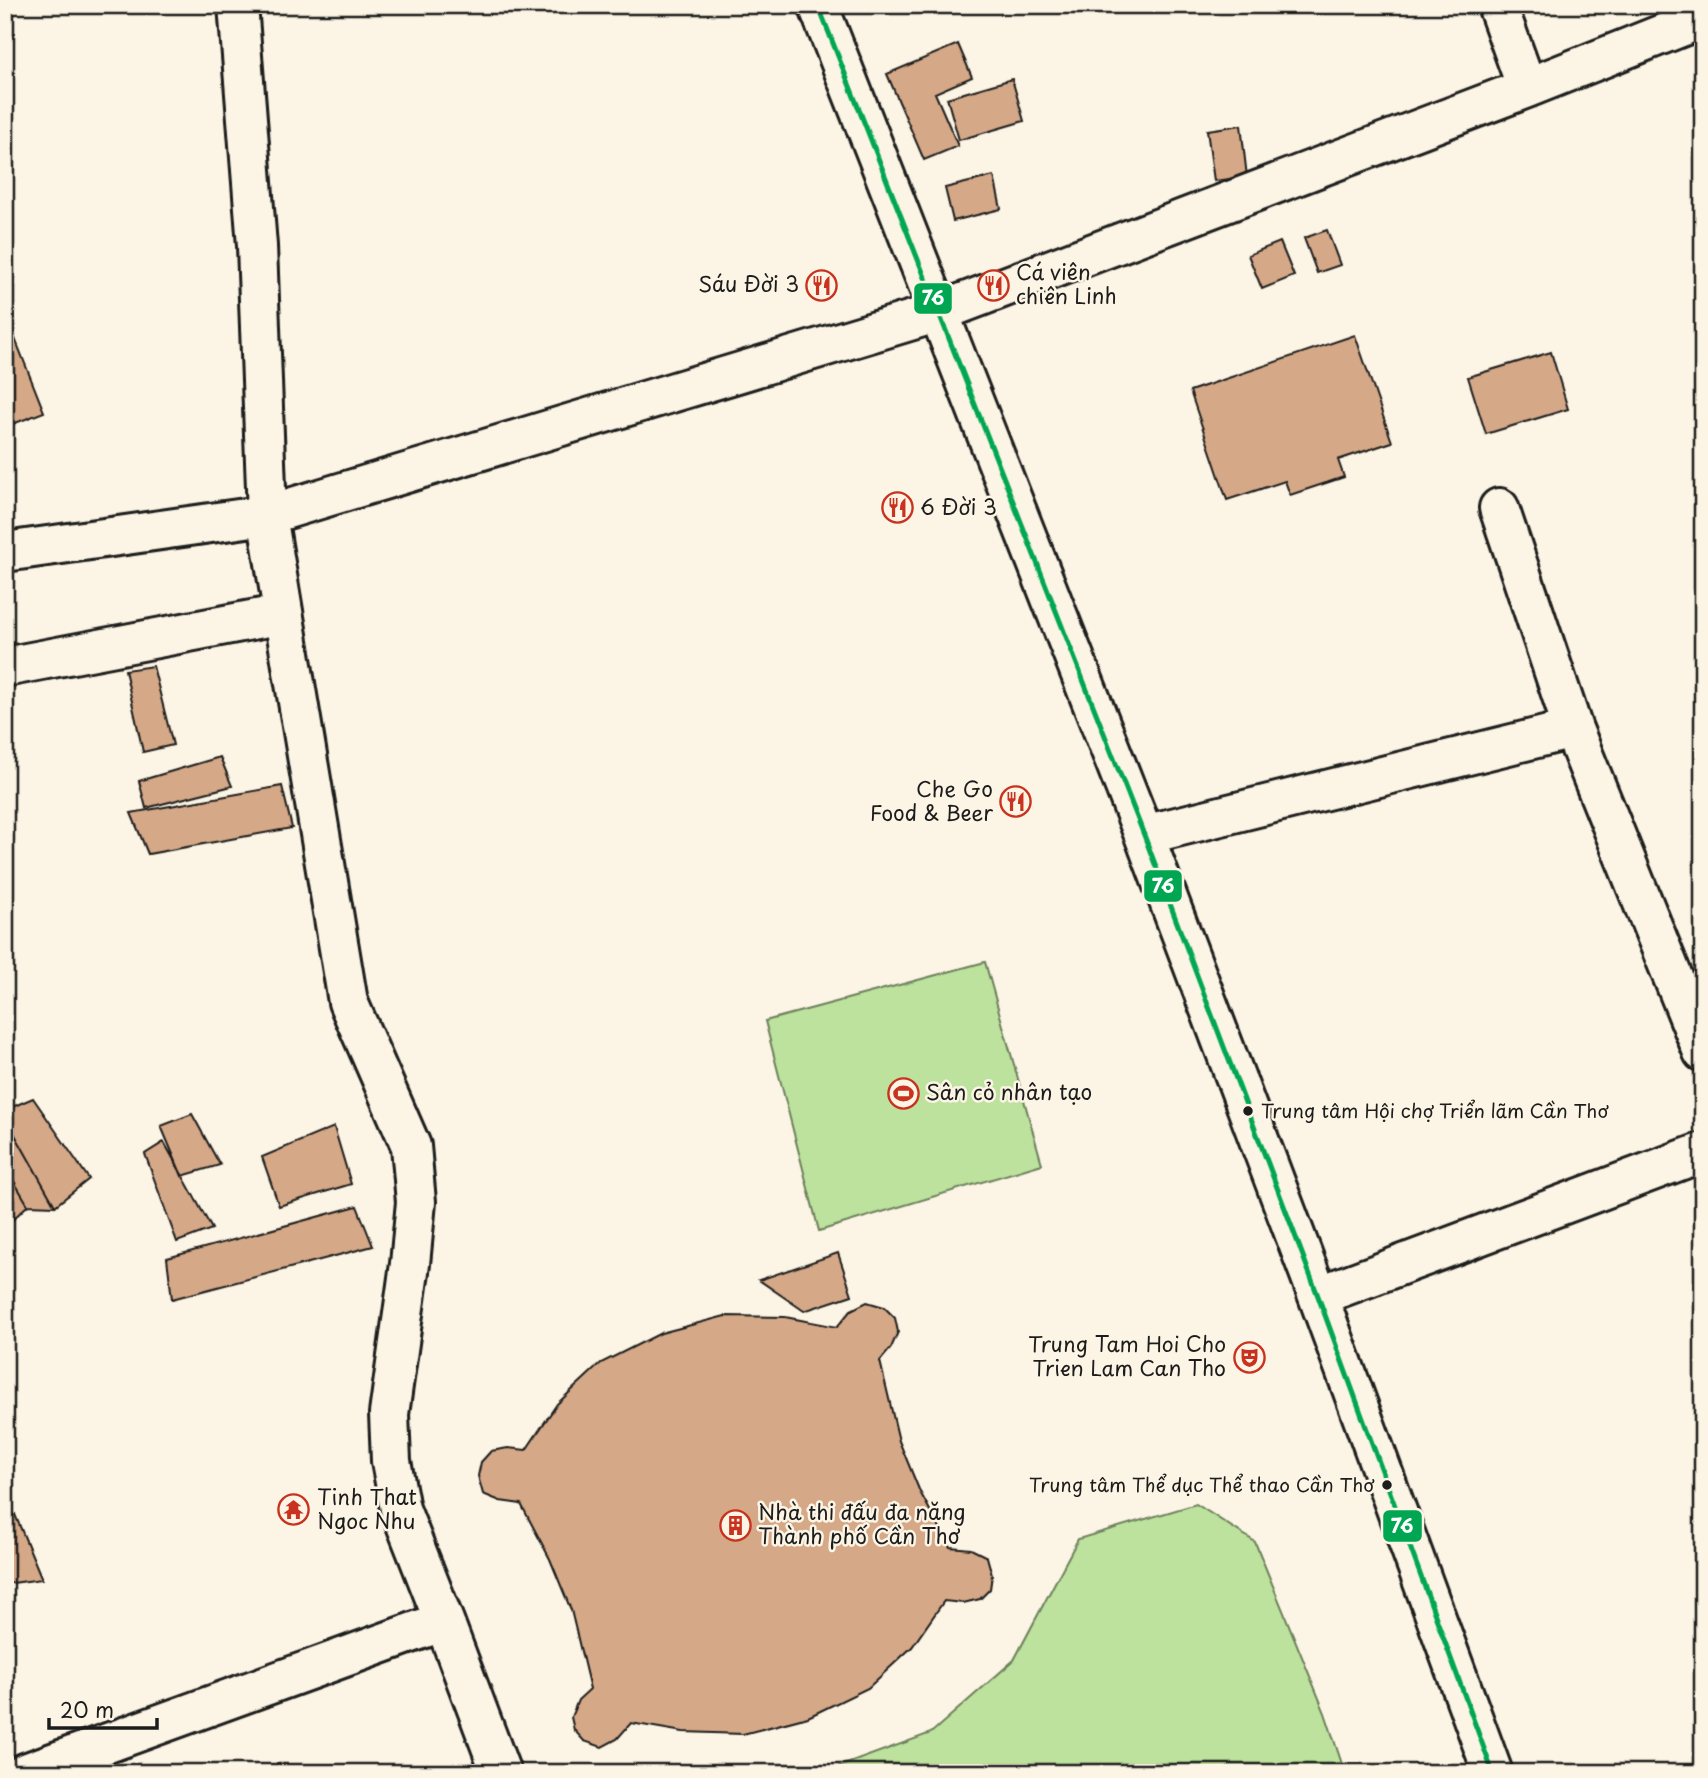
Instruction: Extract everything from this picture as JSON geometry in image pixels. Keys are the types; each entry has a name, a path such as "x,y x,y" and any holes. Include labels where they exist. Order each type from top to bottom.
{"street":[{"path":"238,5 257,246 267,515 282,614 348,1002 411,1146 416,1202 410,1264 388,1414 391,1461 400,1508 502,1773"},
{"path":"818,5 1144,835 1318,1296 1493,1773"},
{"path":"1497,5 1527,89"},
{"path":"5,552 267,515 939,312 1527,89 1703,18"},
{"path":"1499,508 1573,729 1703,1052"},
{"path":"5,667 282,614"},
{"path":"1144,835 1573,729"},
{"path":"1318,1296 1703,1152"},
{"path":"25,1773 444,1621"}],"green space":[{"name":"Sân cỏ nhân tạo","path":"985,962 1042,1164 819,1231 765,1021"},
{"path":"1196,1504 1255,1542 1325,1713 1345,1773 822,1773 931,1733 1014,1660 1078,1539"}],"building":[{"path":"958,44 972,77 935,93 958,146 924,160 887,74"},
{"path":"1012,79 1024,121 959,140 947,98"},
{"path":"1241,125 1247,177 1214,181 1207,130"},
{"path":"994,176 1001,209 953,221 945,188"},
{"path":"1327,230 1340,265 1317,273 1304,238"},
{"path":"1280,242 1294,276 1262,289 1248,255"},
{"path":"5,313 44,412 5,427"},
{"path":"1355,335 1392,442 1338,460 1344,477 1290,495 1285,481 1227,500 1190,391"},
{"path":"1551,352 1568,409 1486,434 1468,377"},
{"path":"153,666 173,745 143,752 125,670"},
{"path":"220,757 232,786 146,808 139,781"},
{"path":"282,786 292,828 148,854 131,813"},
{"path":"33,1098 89,1179 55,1206 5,1117 5,1110"},
{"path":"192,1114 220,1165 182,1176 161,1126"},
{"path":"5,1117 55,1206 28,1205 5,1166"},
{"path":"334,1127 351,1184 279,1206 262,1157"},
{"path":"164,1142 212,1229 177,1242 145,1154"},
{"path":"5,1166 28,1205 8,1224 5,1218"},
{"path":"357,1206 373,1246 172,1299 167,1258"},
{"path":"838,1253 852,1295 804,1311 759,1280"},
{"name":"Nhà thi đấu đa năng Thành phố Cần Thơ","path":"867,1302 884,1307 895,1318 898,1332 891,1348 880,1361 899,1441 920,1492 950,1547 971,1549 987,1557 992,1575 990,1589 980,1599 963,1603 944,1601 912,1647 868,1688 808,1717 743,1734 683,1732 631,1723 617,1739 602,1747 584,1741 574,1730 571,1717 578,1700 590,1689 571,1610 550,1559 521,1504 500,1501 483,1494 478,1476 481,1462 491,1451 508,1448 526,1450 557,1404 601,1363 661,1333 725,1316 785,1317 837,1327 851,1310"},
{"path":"6,1493 42,1579 5,1584"}],"transit line":[{"name":"76","path":"818,5 1144,835 1318,1296 1493,1773"}],"place":[{"name":"Sáu Đời 3","path":"822,285"},
{"name":"Cá viên chiên Linh","path":"993,285"},
{"name":"6 Đời 3","path":"897,508"},
{"name":"Che Go Food & Beer","path":"1016,802"},
{"name":"Sân cỏ nhân tạo","path":"903,1093"},
{"name":"Trung tâm Hội chợ Triển lãm Cần Thơ","path":"1248,1111"},
{"name":"Trung Tam Hoi Cho Trien Lam Can Tho","path":"1249,1357"},
{"name":"Trung tâm Thể dục Thể thao Cần Thơ","path":"1387,1485"},
{"name":"Tinh That Ngoc Nhu","path":"294,1510"},
{"name":"Nhà thi đấu đa năng Thành phố Cần Thơ","path":"735,1525"}]}
